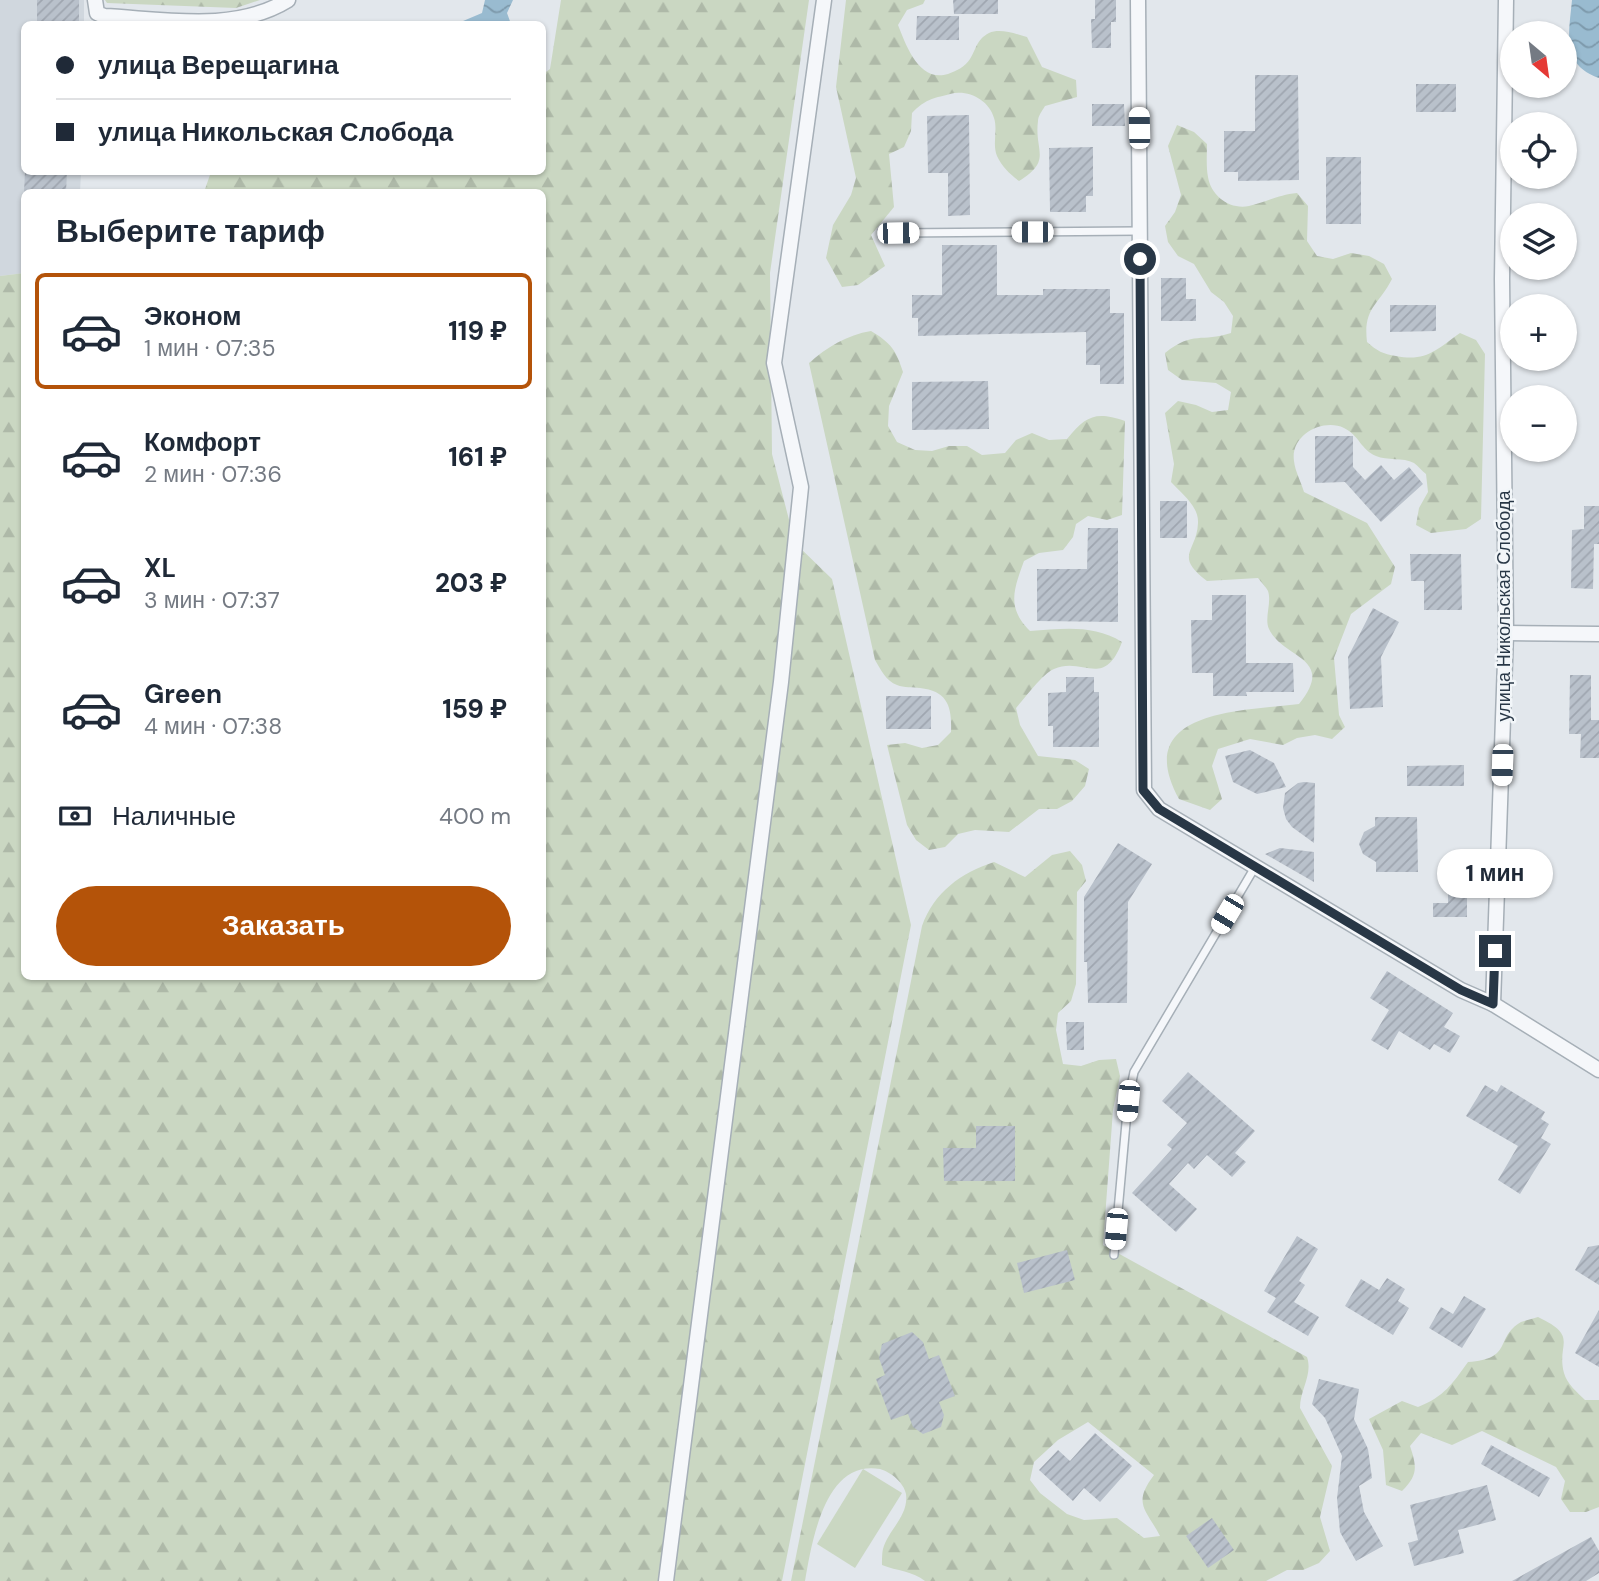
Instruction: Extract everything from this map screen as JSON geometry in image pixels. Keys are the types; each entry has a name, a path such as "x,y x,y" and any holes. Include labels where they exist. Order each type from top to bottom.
{"street":[{"path":"94,0 97,13 104,16 206,21"},
{"path":"230,21 288,0"},
{"path":"666,1581 781,682 801,488 774,363 824,0"},
{"path":"1138,0 1143,790 1159,809 1461,990 1493,1004 1599,1070"},
{"name":"улица Никольская Слобода","path":"1493,1004 1506,633 1502,279 1506,0"},
{"path":"1506,633 1599,634"}],"lane":[{"path":"898,233 1139,231"},
{"path":"1114,1255 1128,1101 1134,1072 1255,867"}],"shaded area":[{"path":"0,0 84,0 84,21 21,21 21,175 81,175 80,189 21,189 21,273 0,276"}],"green space":[{"path":"105,0 260,0 236,8 107,3"},
{"path":"561,0 809,0 770,273 772,454 795,543 832,579 911,925 782,1581 0,1581 0,276 21,273 21,980 546,980 546,189 205,189 210,175 546,175 546,72 550,69"},
{"path":"846,0 925,0 923,4 907,10 898,25 915,60 929,73 938,75 948,74 963,66 970,59 979,41 989,33 1003,31 1027,37 1042,67 1076,80 1077,97 1045,106 1038,119 1039,161 1029,174 1019,181 1006,170 997,156 994,118 983,101 971,95 957,93 921,105 912,113 911,131 904,147 889,154 894,207 871,235 885,266 858,285 842,287 826,258 833,225 851,195 856,178 836,87"},
{"path":"1177,125 1194,132 1207,144 1210,184 1222,200 1242,207 1297,193 1308,206 1307,241 1317,256 1333,259 1351,253 1369,256 1384,264 1392,279 1369,314 1367,322 1367,342 1374,348 1391,355 1423,356 1460,333 1476,340 1485,354 1481,519 1466,529 1431,533 1416,525 1419,508 1428,492 1426,474 1414,463 1376,456 1353,434 1336,425 1318,427 1297,443 1294,461 1304,492 1367,523 1395,567 1391,584 1351,614 1334,658 1339,715 1345,727 1332,739 1315,735 1297,738 1283,745 1250,739 1218,749 1212,766 1222,799 1210,810 1179,799 1168,770 1169,748 1180,732 1199,721 1223,714 1299,704 1309,689 1312,677 1304,660 1285,647 1269,629 1268,591 1258,578 1207,581 1191,565 1189,559 1197,533 1198,517 1189,500 1171,482 1174,464 1165,413 1178,401 1212,412 1228,410 1231,392 1216,383 1182,380 1168,370 1165,353 1191,339 1231,333 1233,316 1224,302 1211,292 1194,264 1178,256 1168,242 1165,226 1175,212 1181,195 1168,146"},
{"path":"871,331 892,348 903,372 889,406 888,426 897,442 915,450 932,451 949,446 967,446 982,455 1005,453 1016,440 1032,433 1049,440 1067,439 1080,425 1098,416 1125,421 1122,515 1107,520 1088,516 1076,524 1073,537 1063,550 1039,553 1024,561 1014,597 1018,614 1030,631 1089,630 1122,642 1108,665 1092,669 1065,666 1050,671 1016,708 1020,725 1038,756 1075,760 1089,769 1085,786 1072,801 1057,809 1039,809 1009,832 975,830 958,834 945,847 929,850 916,840 907,825 887,745 905,743 922,748 938,745 951,732 951,715 946,702 937,693 893,683 884,675 875,660 809,363 838,342"},
{"path":"1070,851 1082,865 1086,881 1077,892 1076,984 1071,1001 1058,1013 1056,1030 1063,1064 1081,1066 1099,1060 1116,1059 1120,1076 1113,1110 1103,1245 1307,1357 1308,1370 1300,1408 1332,1466 1320,1517 1330,1551 1319,1563 1303,1570 1287,1570 1266,1581 925,1581 910,1573 882,1565 883,1549 904,1509 906,1494 900,1482 888,1473 880,1469 861,1469 846,1477 834,1489 817,1525 805,1581 791,1581 922,926 941,894 960,878 994,862 1025,877 1052,855","holes":["1088,1422 1154,1475 1147,1485 1143,1500 1146,1512 1160,1536 1144,1538 1117,1518 1084,1520 1067,1514 1040,1493 1030,1480 1034,1462 1058,1440"]},
{"path":"1538,1317 1559,1330 1563,1336 1562,1363 1565,1377 1570,1384 1585,1400 1599,1400 1599,1507 1586,1512 1570,1512 1561,1499 1565,1481 1556,1467 1482,1431 1452,1445 1421,1433 1410,1446 1415,1465 1411,1480 1402,1491 1386,1485 1383,1450 1369,1419 1402,1401 1418,1407 1435,1399 1468,1362 1492,1357 1502,1347 1513,1328 1521,1322"},
{"path":"863,1469 902,1493 855,1568 817,1544"}],"water":[{"path":"485,0 513,0 507,13 510,21 463,21 482,13"},
{"path":"1572,0 1599,0 1599,78 1577,63 1577,21 1570,21"}],"building":[{"path":"37,0 79,0 79,21 37,21"},
{"path":"953,0 998,0 998,14 954,14"},
{"path":"1095,0 1116,0 1116,22 1111,22 1111,48 1092,48 1091,19 1095,19"},
{"path":"917,16 959,16 959,40 916,40"},
{"path":"1255,75 1298,75 1299,180 1238,181 1238,172 1224,172 1224,131 1255,131"},
{"path":"1416,84 1456,84 1456,112 1416,112"},
{"path":"1092,104 1124,104 1125,126 1092,126"},
{"path":"969,115 970,215 948,216 948,173 928,173 927,116"},
{"path":"1093,147 1093,196 1086,196 1086,212 1050,212 1049,148"},
{"path":"1326,157 1361,157 1361,224 1326,224"},
{"path":"25,175 67,175 66,189 24,189"},
{"path":"942,245 997,245 997,295 1043,295 1043,289 1110,289 1110,313 1124,313 1124,384 1100,384 1100,365 1086,365 1086,332 918,336 918,318 912,318 912,295 942,295"},
{"path":"1161,278 1186,278 1186,299 1196,299 1196,321 1161,321"},
{"path":"1390,305 1436,305 1436,331 1390,332"},
{"path":"988,381 989,429 912,430 912,382"},
{"path":"1315,436 1353,436 1353,467 1365,480 1381,465 1394,480 1409,467 1423,484 1381,522 1345,482 1315,483"},
{"path":"1160,501 1187,501 1187,538 1160,538"},
{"path":"1584,506 1599,506 1599,544 1594,544 1593,589 1571,588 1572,530 1584,529"},
{"path":"1088,528 1118,528 1118,622 1037,621 1037,569 1087,569"},
{"path":"1410,554 1461,554 1462,610 1424,610 1424,581 1411,581"},
{"path":"1212,595 1246,595 1246,663 1293,663 1294,692 1246,692 1247,696 1213,696 1213,673 1192,673 1191,620 1212,620"},
{"path":"1373,608 1399,622 1381,657 1383,707 1350,709 1348,657"},
{"path":"1570,675 1591,675 1591,720 1599,720 1599,758 1580,758 1581,734 1569,734"},
{"path":"1066,677 1094,677 1094,692 1099,692 1099,747 1053,747 1053,726 1048,726 1048,693 1066,692"},
{"path":"886,696 931,696 931,729 886,729"},
{"path":"1250,750 1274,763 1286,787 1257,794 1233,782 1225,756"},
{"path":"1464,765 1464,786 1407,786 1407,766"},
{"path":"1298,783 1315,783 1314,843 1292,827 1283,808 1285,793"},
{"path":"1375,817 1417,817 1418,872 1376,872 1376,862 1363,854 1359,844 1364,832 1375,826"},
{"path":"1118,843 1152,864 1128,902 1127,1003 1088,1003 1087,962 1084,962 1084,897"},
{"path":"1280,848 1314,852 1314,882 1265,854"},
{"path":"1448,892 1467,892 1467,917 1433,917 1433,903 1448,903"},
{"path":"1387,971 1453,1013 1444,1027 1460,1036 1450,1053 1434,1044 1430,1050 1399,1031 1388,1050 1371,1040 1389,1010 1370,998"},
{"path":"1066,1022 1084,1022 1084,1050 1067,1050"},
{"path":"1188,1072 1255,1131 1235,1153 1246,1162 1232,1177 1207,1155 1194,1169 1188,1163 1169,1184 1197,1209 1176,1232 1132,1193 1172,1149 1167,1145 1187,1123 1162,1101"},
{"path":"1485,1085 1497,1092 1501,1085 1545,1112 1541,1119 1549,1124 1541,1138 1551,1144 1520,1194 1498,1180 1518,1146 1466,1116"},
{"path":"976,1126 1015,1126 1015,1181 944,1181 943,1148 976,1148"},
{"path":"1297,1236 1318,1249 1299,1281 1305,1285 1294,1302 1319,1317 1308,1336 1267,1312 1276,1298 1264,1291"},
{"path":"1599,1245 1599,1285 1575,1270 1588,1247"},
{"path":"1067,1250 1075,1280 1024,1293 1017,1263"},
{"path":"1387,1278 1405,1289 1398,1301 1409,1308 1393,1335 1345,1306 1361,1279 1379,1290"},
{"path":"1464,1296 1486,1309 1462,1348 1429,1328 1441,1307 1453,1314"},
{"path":"1599,1310 1599,1367 1575,1353"},
{"path":"912,1332 923,1342 929,1359 939,1355 955,1396 939,1402 944,1415 941,1427 923,1434 913,1427 908,1414 891,1420 876,1379 885,1375 879,1358 882,1344"},
{"path":"1319,1379 1359,1389 1354,1419 1368,1449 1372,1478 1359,1486 1364,1512 1383,1546 1356,1561 1340,1532 1337,1498 1342,1456 1325,1418 1312,1404"},
{"path":"1095,1433 1132,1466 1100,1502 1084,1488 1073,1501 1039,1470 1058,1450 1070,1461"},
{"path":"1491,1445 1550,1478 1539,1497 1481,1464"},
{"path":"1487,1485 1496,1520 1458,1530 1464,1553 1414,1566 1408,1543 1418,1540 1410,1505"},
{"path":"1212,1518 1234,1550 1208,1568 1186,1536"},
{"path":"1591,1537 1599,1551 1599,1573 1586,1581 1512,1581"}],"route":[{"path":"1140,259 1143,790 1159,809 1461,990 1493,1004 1495,951"}]}
